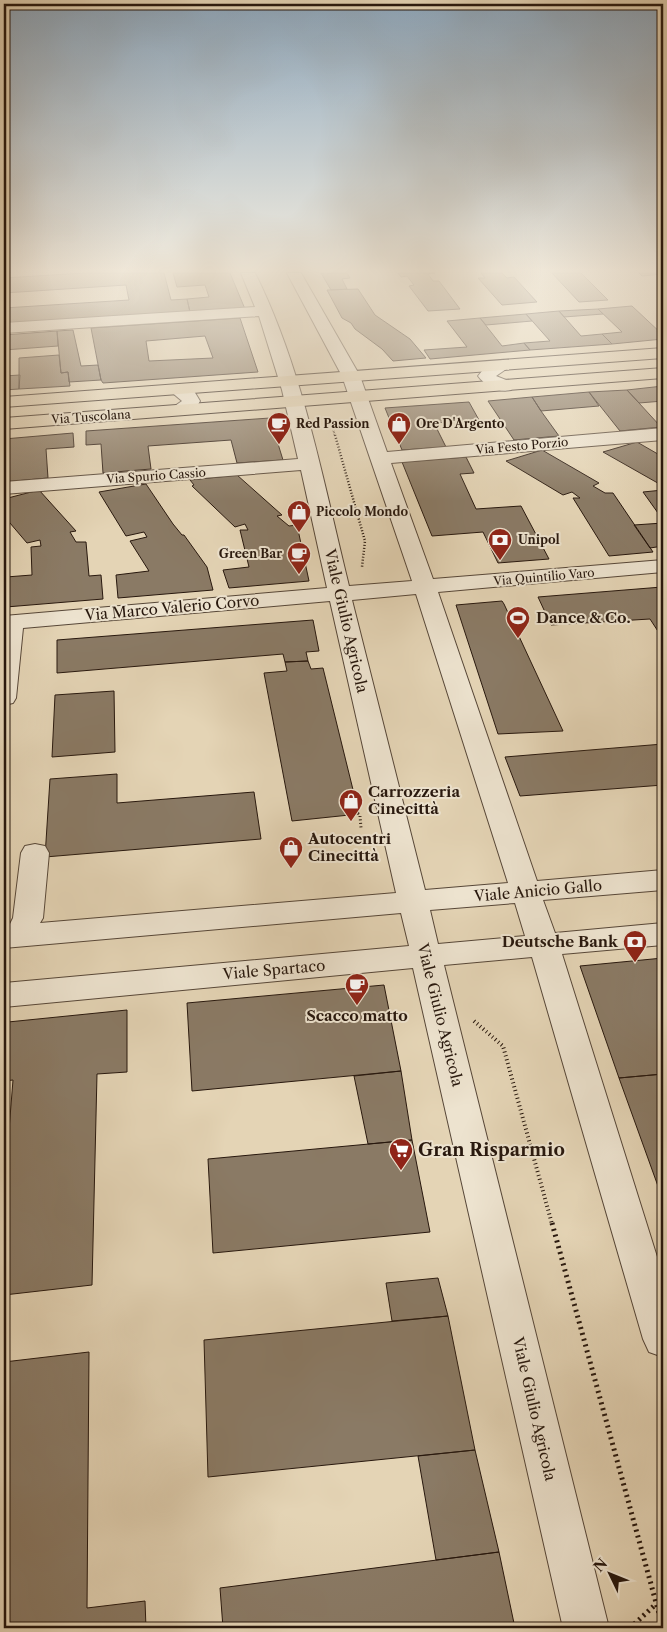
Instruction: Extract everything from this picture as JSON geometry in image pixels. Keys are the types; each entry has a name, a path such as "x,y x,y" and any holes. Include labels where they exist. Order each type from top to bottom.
{"main road":[{"name":"Via Tuscolana","path":"4,424 178,410 293,392 355,387 504,365 663,353"},
{"name":"Via Tuscolana","path":"355,387 506,386 663,373"},
{"name":"Via Tuscolana","path":"4,402 178,390 293,392"}],"street":[{"name":"Viale Giulio Agricola","path":"279,349 293,392 309,464 352,592 413,903 586,1628"},
{"path":"335,349 355,387 425,587 543,945 663,1339"},
{"path":"504,365 490,372 487,376 492,381 506,386"},
{"path":"178,390 188,395 191,401 189,406 178,410"},
{"name":"Via Festo Porzio","path":"380,458 663,434"},
{"name":"Via Spurio Cassio","path":"4,488 309,464"},
{"name":"Via Quintilio Varo","path":"352,592 663,566"},
{"name":"Via Marco Valerio Corvo","path":"8,622 352,592"},
{"path":"4,698 8,622"},
{"path":"12,936 28,918 35,853"},
{"name":"Viale Anicio Gallo","path":"413,903 663,880"},
{"path":"12,936 413,903"},
{"path":"543,945 663,934"},
{"name":"Viale Spartaco","path":"4,995 543,945"}],"path":[{"path":"328,412 365,541 361,576 352,592"},
{"path":"360,815 361,828"},
{"path":"472,1019 503,1046 663,1628"},
{"path":"630,1628 657,1604"}],"building":[{"path":"59,349 77,349 81,366 98,365 101,380 69,382 68,372 61,373"},
{"path":"95,349 147,349 149,361 213,358 210,349 250,349 258,372 103,383"},
{"path":"382,349 419,349 426,358 393,361"},
{"path":"529,349 530,350 430,359 424,350"},
{"path":"59,355 61,373 68,372 70,386 19,389 19,358"},
{"path":"20,375 19,389 4,390 4,376"},
{"path":"663,386 663,401 639,403 627,390"},
{"path":"627,390 661,427 620,431 589,392"},
{"path":"589,392 599,406 541,411 532,397"},
{"path":"532,397 559,436 514,440 488,401"},
{"path":"469,402 479,420 434,423 446,447 402,450 385,408"},
{"path":"270,418 283,460 237,463 231,440 148,446 151,469 103,473 101,444 86,445 86,431"},
{"path":"73,433 74,447 46,449 48,478 4,482 4,439"},
{"path":"637,442 663,457 663,486 603,452"},
{"path":"542,450 599,483 593,486 605,493 613,493 653,552 609,556 573,498 580,498 572,492 563,495 506,461"},
{"path":"466,457 474,473 460,474 476,509 521,506 549,559 498,563 483,532 432,536 402,462"},
{"path":"237,475 282,515 277,516 289,526 297,525 309,581 229,588 223,570 249,567 240,530 248,530 245,524 235,527 192,486 194,485 190,480"},
{"path":"146,484 173,524 184,535 207,567 213,590 118,598 116,575 149,571 130,541 147,537 144,532 126,536 99,492"},
{"path":"39,490 76,531 70,532 76,542 86,542 89,576 101,575 103,599 6,607 6,577 32,575 31,547 41,546 40,540 27,543 4,516 4,499"},
{"path":"663,490 663,520 643,492"},
{"path":"663,523 663,546 650,548 634,525"},
{"path":"662,587 663,639 650,619 551,625 538,597"},
{"path":"502,601 563,731 498,734 456,605"},
{"path":"313,620 319,651 306,652 308,661 285,662 283,654 57,673 57,640"},
{"path":"308,661 311,669 323,668 359,814 292,821 264,673 287,671 285,662"},
{"path":"114,691 115,752 52,757 55,695"},
{"path":"663,744 663,785 520,796 505,757"},
{"path":"117,774 117,803 254,792 261,839 45,857 50,779"},
{"path":"663,958 663,1046 661,1046 663,1074 619,1078 580,966"},
{"path":"384,985 401,1071 192,1091 187,1003"},
{"path":"127,1010 127,1072 97,1074 92,1285 4,1295 4,1192 13,1080 4,1081 8,1022"},
{"path":"401,1071 412,1140 368,1144 354,1076"},
{"path":"663,1074 663,1200 619,1078"},
{"path":"412,1140 430,1232 213,1253 208,1159"},
{"path":"438,1278 448,1316 392,1321 386,1283"},
{"path":"448,1316 475,1450 208,1477 204,1340"},
{"path":"89,1352 87,1608 145,1601 146,1628 4,1628 4,1362"},
{"path":"475,1450 499,1552 436,1560 418,1456"},
{"path":"499,1552 515,1628 223,1628 220,1588"}],"place":[{"name":"Red Passion","path":"279,445"},
{"name":"Ore D'Argento","path":"399,445"},
{"name":"Piccolo Mondo","path":"299,533"},
{"name":"Unipol","path":"500,561"},
{"name":"Green Bar","path":"299,575"},
{"name":"Dance & Co.","path":"518,639"},
{"name":"Carrozzeria Cinecittà","path":"351,822"},
{"name":"Autocentri Cinecittà","path":"291,869"},
{"name":"Deutsche Bank","path":"635,963"},
{"name":"Scacco matto","path":"357,1006"},
{"name":"Gran Risparmio","path":"401,1171"}]}
